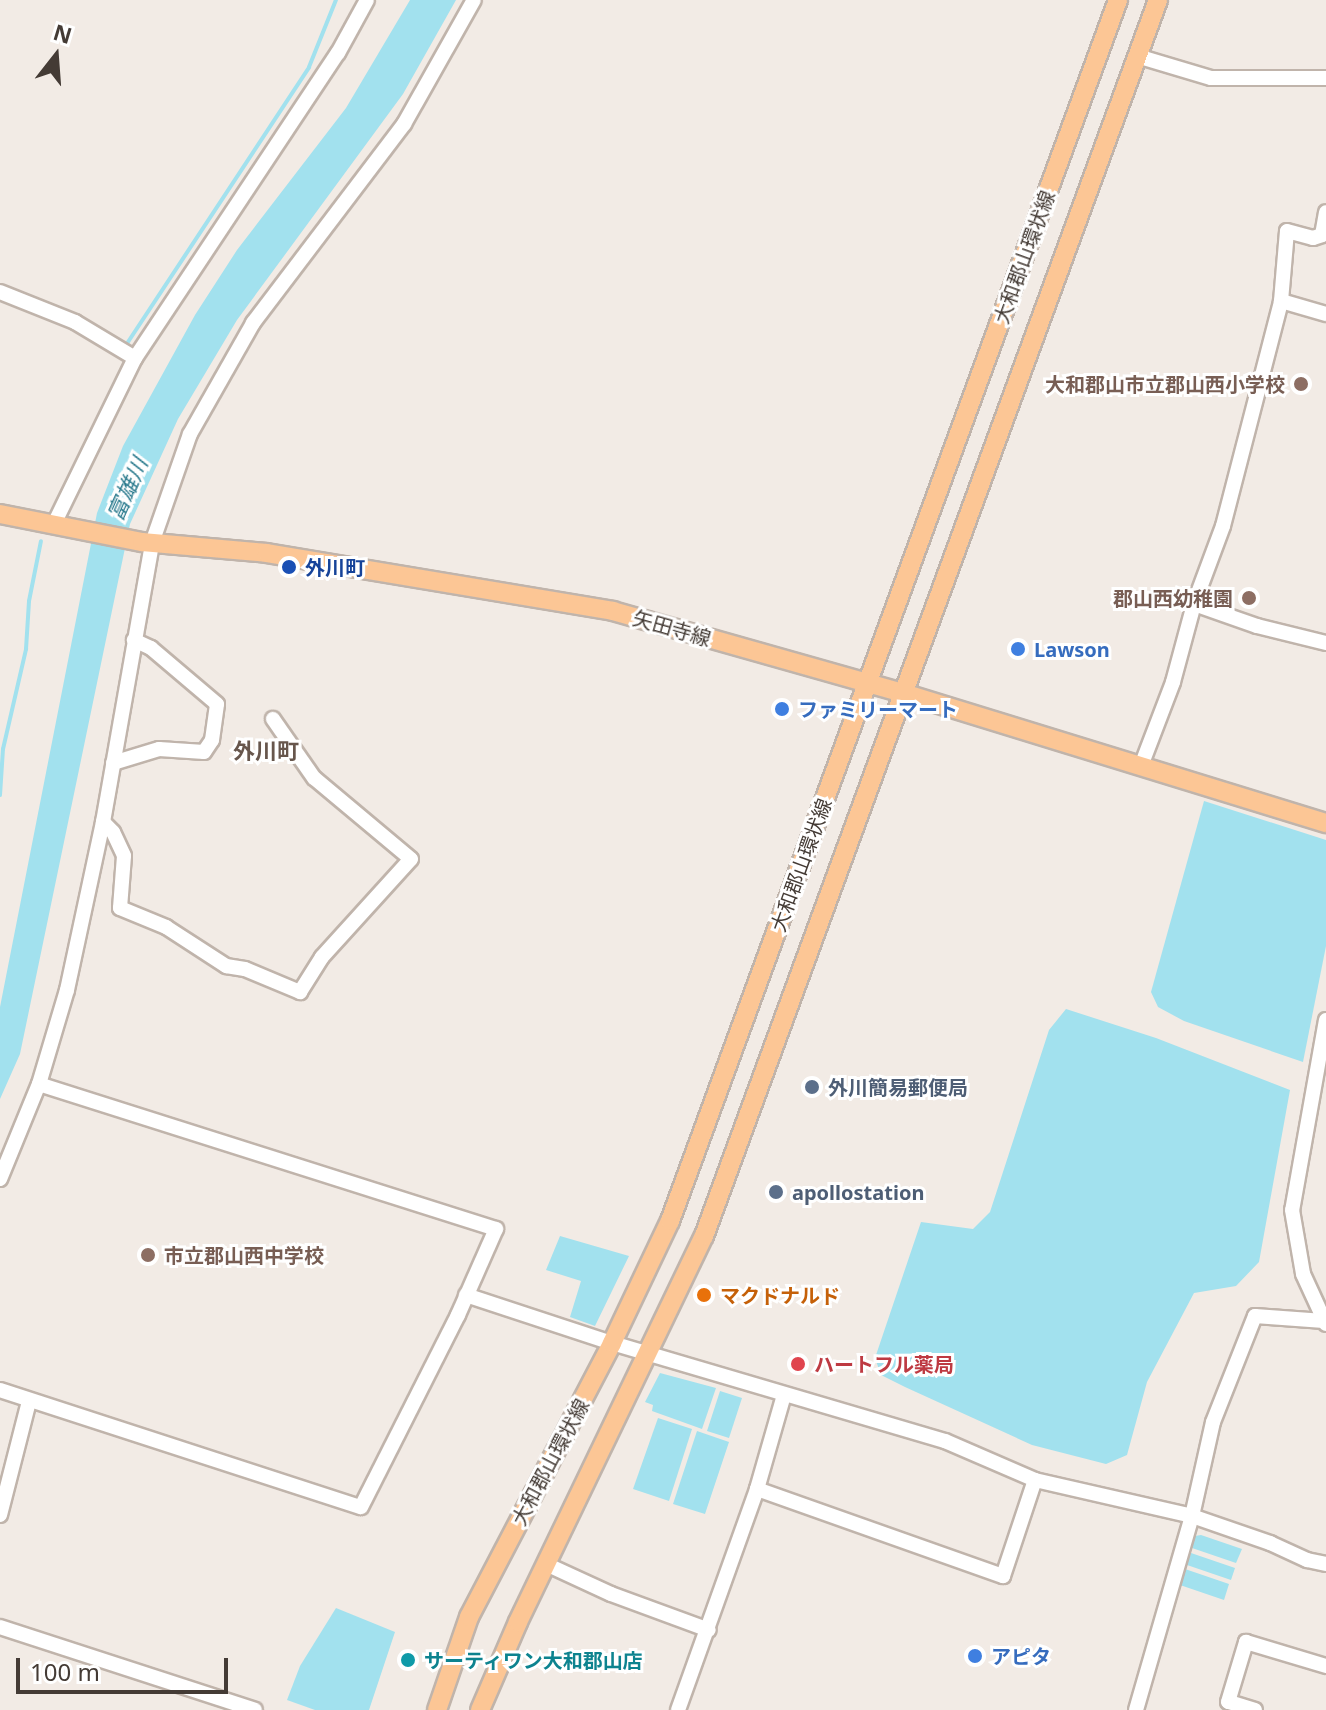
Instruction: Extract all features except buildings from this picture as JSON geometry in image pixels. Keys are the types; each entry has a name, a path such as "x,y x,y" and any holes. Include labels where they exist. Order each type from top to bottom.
{"main road":[{"name":"大和郡山環状線","path":"437,1710 469,1617 612,1343 670,1221 1118,0"},
{"name":"大和郡山環状線","path":"480,1710 518,1622 704,1236 1158,0"},
{"name":"矢田寺線","path":"0,514 147,543 267,553 613,611 903,693 1326,823"}],"street":[{"path":"63,526 135,358 338,53 367,0"},
{"path":"0,1179 39,1084 67,990 103,822 147,543 190,434 253,323 404,124 474,0"},
{"path":"1137,56 1211,78 1326,78"},
{"path":"1141,766 1173,682 1194,604 1223,526 1281,301 1287,231 1313,238 1322,235 1326,212"},
{"path":"0,292 75,322 135,358"},
{"path":"1281,301 1326,314"},
{"path":"1194,604 1257,626 1326,643"},
{"path":"113,763 159,749 204,752 212,740 217,704 151,648 134,640"},
{"path":"103,822 113,832 124,856 120,908 166,927 226,966 245,969 300,992 322,957 411,859 314,778 273,719"},
{"path":"1136,1710 1192,1516 1213,1422 1255,1316 1325,1322 1303,1274 1292,1210 1326,1020"},
{"path":"0,1390 361,1507 496,1229 39,1084"},
{"path":"466,1295 612,1343 945,1441 1035,1480 1192,1516 1270,1543 1307,1560 1326,1564"},
{"path":"678,1710 757,1489 784,1395"},
{"path":"0,1515 29,1401"},
{"path":"757,1489 1003,1576 1035,1480"},
{"path":"548,1565 611,1594 709,1630"},
{"path":"0,1627 255,1710"},
{"path":"1255,1710 1228,1702 1246,1642 1326,1666"}],"water":[{"name":"富雄川","path":"410,0 456,0 403,94 237,320 178,419 130,524 20,1054 0,1099 0,1007 97,513 123,446 195,315 237,250 346,108"},
{"path":"1204,801 1326,840 1326,946 1303,1062 1184,1021 1158,1007 1151,992"},
{"path":"1066,1009 1156,1038 1290,1090 1259,1262 1236,1286 1194,1293 1147,1382 1127,1455 1106,1464 1032,1445 905,1387 881,1375 875,1358 921,1222 973,1229 990,1212 1049,1030"},
{"path":"560,1236 629,1256 595,1326 570,1317 581,1281 546,1270"},
{"path":"660,1373 716,1388 702,1429 652,1411 653,1405 645,1402"},
{"path":"720,1391 742,1398 729,1438 707,1431"},
{"path":"658,1418 692,1429 669,1501 633,1489"},
{"path":"697,1431 729,1442 705,1514 673,1504"},
{"path":"1201,1535 1242,1549 1236,1563 1192,1548 1195,1536"},
{"path":"1191,1553 1235,1568 1231,1580 1187,1565"},
{"path":"1185,1569 1229,1584 1224,1600 1180,1585"},
{"path":"336,1608 395,1632 369,1710 315,1710 287,1700 300,1666"}],"waterway":[{"path":"128,342 309,67 336,0"},
{"path":"0,795 3,749 26,649 29,601 41,541"}],"place":[{"name":"大和郡山市立郡山西小学校","path":"1301,384"},
{"name":"外川町","path":"289,567"},
{"name":"郡山西幼稚園","path":"1249,598"},
{"name":"Lawson","path":"1018,649"},
{"name":"ファミリーマート","path":"782,709"},
{"name":"外川簡易郵便局","path":"812,1087"},
{"name":"apollostation","path":"776,1192"},
{"name":"市立郡山西中学校","path":"148,1255"},
{"name":"マクドナルド","path":"704,1295"},
{"name":"ハートフル薬局","path":"798,1364"},
{"name":"アピタ","path":"975,1656"},
{"name":"サーティワン大和郡山店","path":"408,1660"}],"district":[{"name":"外川町","path":"266,751"}]}
